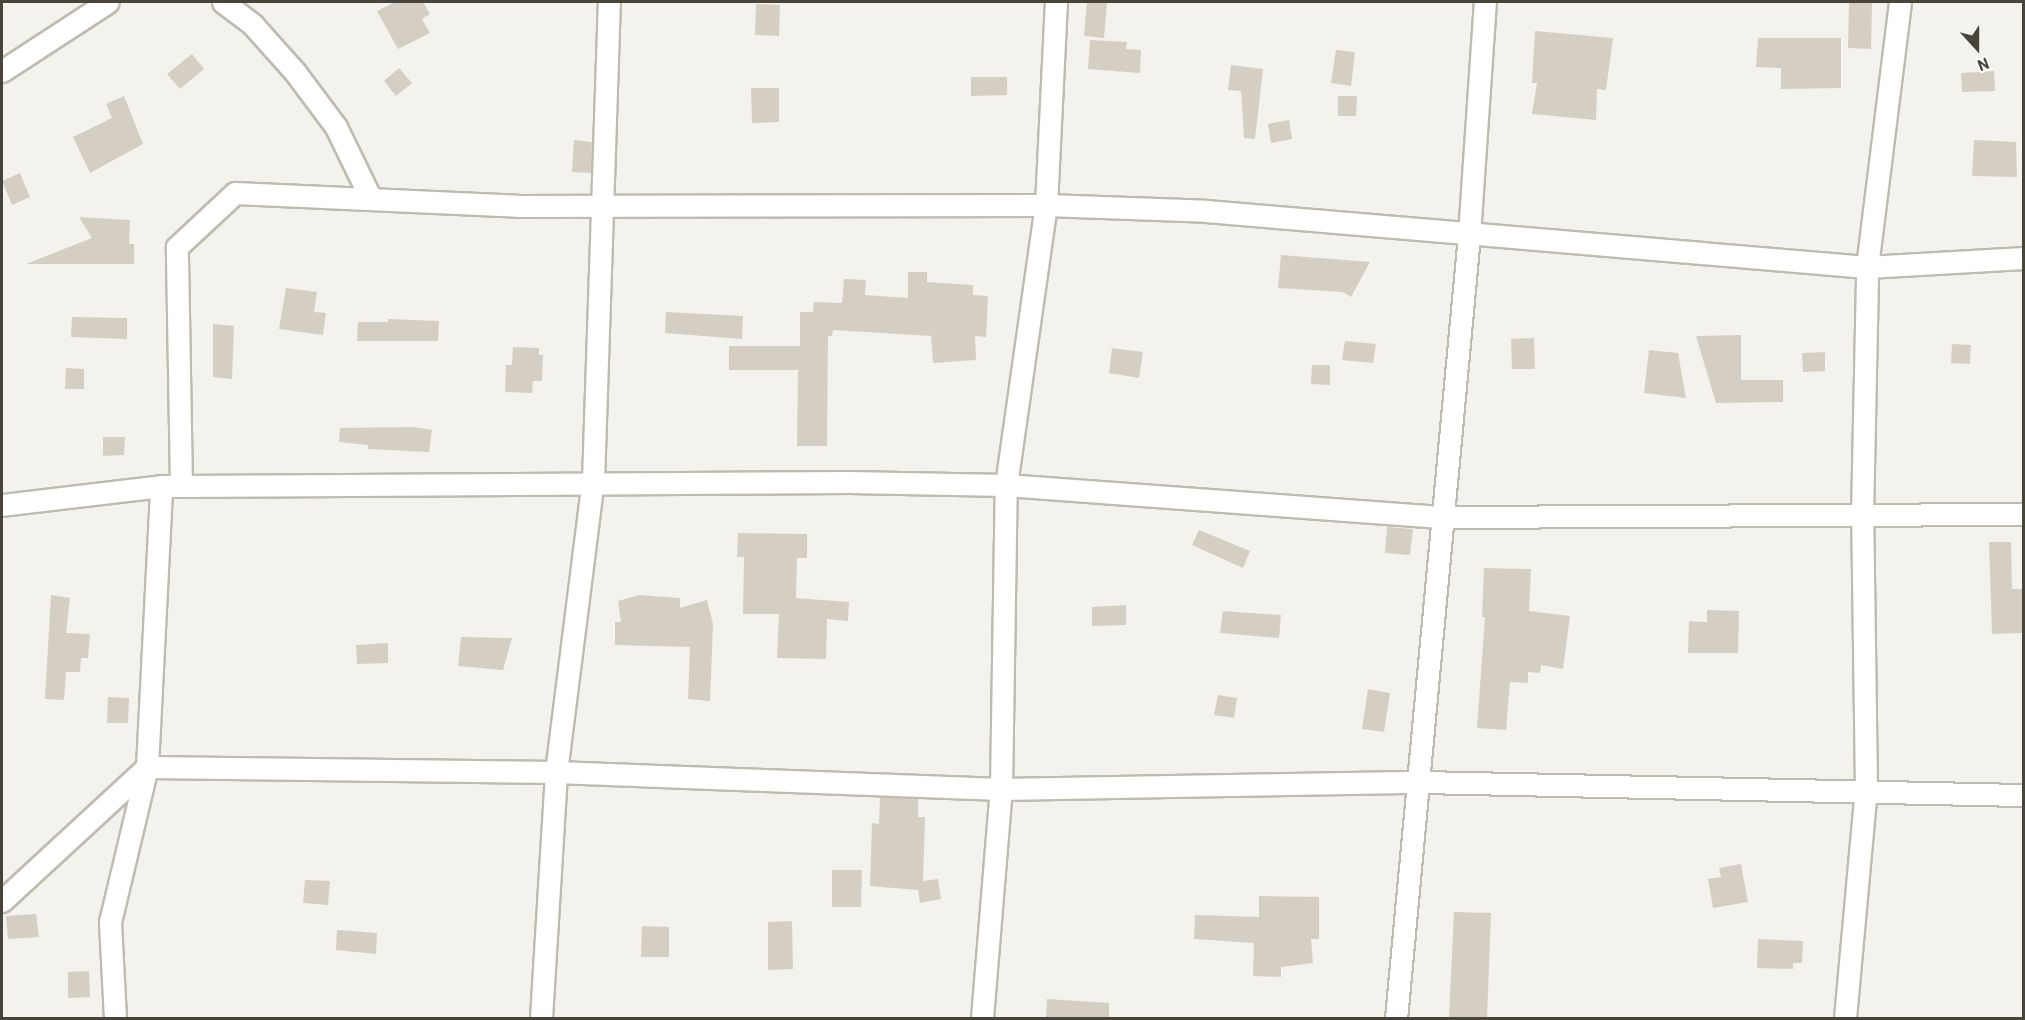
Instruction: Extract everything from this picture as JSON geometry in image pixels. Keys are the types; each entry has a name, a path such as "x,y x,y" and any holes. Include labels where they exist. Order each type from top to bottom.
{"street":[{"path":"2,71 108,2"},
{"path":"223,2 253,25 302,81 336,127 370,197"},
{"path":"541,1018 556,772 593,481 609,2"},
{"path":"982,1018 1001,789 1006,485 1046,205 1056,2"},
{"path":"1396,1018 1421,782 1469,235 1485,2"},
{"path":"1845,1018 1866,789 1862,516 1867,267 1900,2"},
{"path":"115,1018 110,922 147,767 171,486 177,247 235,194 370,197 518,206 1046,205 1206,211 1867,267 2024,258"},
{"path":"2,505 171,486 593,481 1006,485 1444,517 2024,514"},
{"path":"2,901 147,767 556,772 1001,789 1421,782 1866,789 2024,795"}],"building":[{"path":"395,2 423,2 430,14 422,19 430,33 398,49 377,11"},
{"path":"1087,2 1107,2 1104,38 1084,36"},
{"path":"1849,2 1872,2 1871,49 1848,48"},
{"path":"756,4 780,5 779,36 755,35"},
{"path":"1535,31 1613,38 1606,90 1597,89 1596,120 1532,114 1537,83 1532,83"},
{"path":"1758,38 1841,38 1841,88 1781,89 1781,68 1756,67"},
{"path":"1090,40 1127,42 1126,49 1141,50 1140,73 1088,69"},
{"path":"1336,50 1355,52 1351,86 1331,83"},
{"path":"192,54 204,69 180,89 167,74"},
{"path":"1231,65 1263,69 1255,139 1244,138 1241,91 1228,90"},
{"path":"399,68 412,83 396,96 384,81"},
{"path":"1994,71 1995,91 1962,92 1961,73"},
{"path":"971,77 1007,77 1007,95 971,96"},
{"path":"751,88 779,88 779,122 752,123"},
{"path":"124,96 143,144 90,173 73,137 112,118 106,104"},
{"path":"1338,96 1357,96 1356,116 1338,116"},
{"path":"1289,120 1292,139 1271,143 1268,124"},
{"path":"574,140 592,142 591,173 572,172"},
{"path":"1974,140 2016,142 2017,177 1972,176"},
{"path":"20,173 30,197 12,205 2,181"},
{"path":"79,217 130,220 129,244 134,244 134,264 26,264 92,238"},
{"path":"1281,255 1370,262 1351,297 1343,292 1278,288"},
{"path":"908,272 927,272 927,282 973,285 973,295 988,296 986,337 975,336 976,360 933,363 931,336 833,330 832,336 828,336 827,446 797,446 798,370 729,370 729,346 800,346 800,312 813,312 814,302 842,303 844,279 866,280 865,295 908,298"},
{"path":"286,288 317,292 314,312 326,313 323,335 279,329"},
{"path":"666,312 743,316 742,339 665,333"},
{"path":"72,317 127,318 127,339 71,337"},
{"path":"388,319 439,321 438,341 357,341 358,322 388,322"},
{"path":"213,324 234,326 232,379 213,377"},
{"path":"1741,335 1741,380 1783,380 1783,402 1716,403 1696,336"},
{"path":"1534,338 1535,369 1512,369 1511,339"},
{"path":"1345,341 1376,344 1373,363 1342,360"},
{"path":"1952,344 1971,345 1970,364 1951,363"},
{"path":"513,347 539,348 539,355 543,355 542,381 533,381 532,393 505,392 506,365 512,365"},
{"path":"1112,348 1143,352 1139,378 1109,373"},
{"path":"1649,350 1678,353 1686,398 1644,393"},
{"path":"1825,352 1825,371 1803,372 1802,353"},
{"path":"1312,365 1330,365 1330,385 1311,384"},
{"path":"66,368 84,369 84,389 65,389"},
{"path":"413,427 432,430 429,452 368,449 368,445 339,442 340,428"},
{"path":"103,437 125,437 124,455 103,456"},
{"path":"1387,527 1413,529 1410,555 1385,553"},
{"path":"1199,530 1250,551 1243,568 1192,545"},
{"path":"738,533 807,534 807,558 797,558 796,598 849,602 848,621 827,619 826,659 777,658 779,614 743,614 744,557 737,557"},
{"path":"1989,542 2011,542 2012,589 2024,589 2024,633 1992,634"},
{"path":"1484,568 1531,569 1529,611 1570,616 1563,669 1541,665 1540,673 1528,672 1528,683 1510,682 1506,730 1477,728 1485,617 1482,617"},
{"path":"51,595 70,598 66,633 90,634 88,658 81,658 80,672 66,672 64,700 45,699"},
{"path":"639,595 680,598 680,608 707,600 713,624 710,701 688,699 690,647 615,645 615,622 621,622 618,601"},
{"path":"1126,605 1126,625 1092,626 1092,607"},
{"path":"1707,610 1739,611 1738,653 1688,653 1689,621 1707,622"},
{"path":"1223,611 1281,615 1279,638 1220,633"},
{"path":"461,637 512,638 503,670 458,666"},
{"path":"388,643 388,663 357,664 356,645"},
{"path":"1368,689 1390,693 1384,732 1362,729"},
{"path":"1218,695 1237,698 1234,718 1214,715"},
{"path":"108,697 129,698 128,723 107,723"},
{"path":"880,797 918,799 918,817 925,817 923,881 938,879 941,899 920,903 918,890 870,886 872,823 879,824"},
{"path":"1741,864 1748,902 1713,908 1708,879 1721,877 1719,868"},
{"path":"832,870 862,870 861,907 832,907"},
{"path":"305,880 330,881 328,905 303,903"},
{"path":"1259,896 1319,897 1319,939 1311,939 1313,963 1281,967 1281,977 1253,976 1254,943 1194,939 1195,915 1259,917"},
{"path":"1454,912 1491,913 1487,1018 1449,1018"},
{"path":"36,914 39,937 8,939 6,916"},
{"path":"792,921 793,969 768,970 768,922"},
{"path":"642,926 669,927 669,957 641,957"},
{"path":"337,930 377,933 376,954 336,950"},
{"path":"1758,939 1803,941 1802,963 1793,963 1793,969 1757,968"},
{"path":"89,971 90,997 68,998 68,972"},
{"path":"1047,999 1109,1003 1109,1018 1046,1018"}]}
